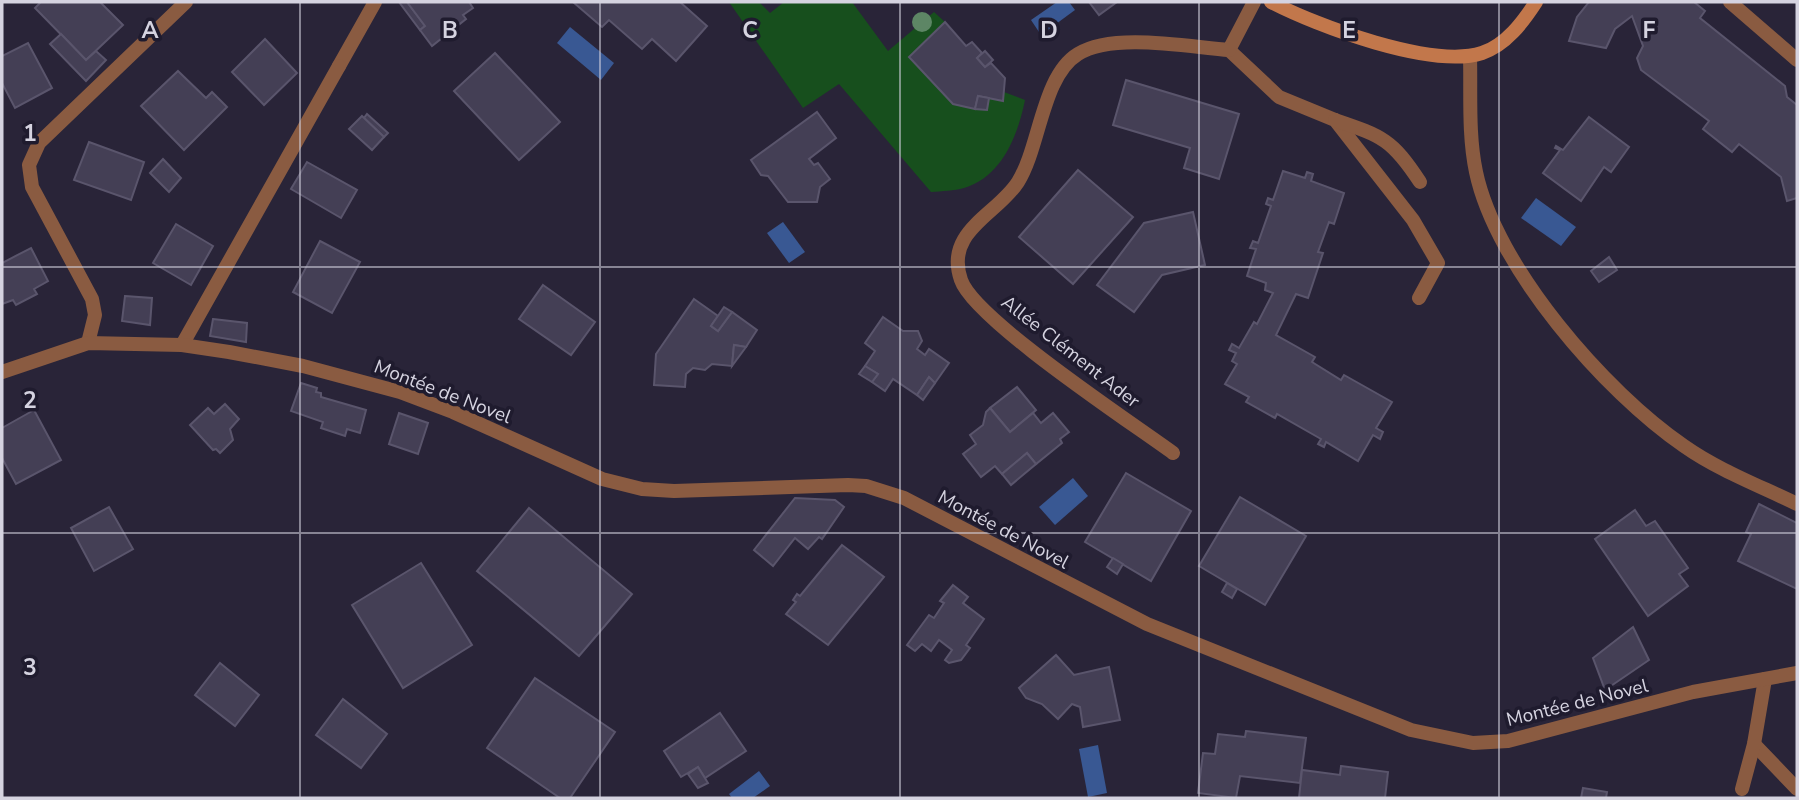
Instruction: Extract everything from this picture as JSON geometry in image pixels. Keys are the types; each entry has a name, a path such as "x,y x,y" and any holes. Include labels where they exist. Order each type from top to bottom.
{"street":[{"path":"88,343 95,315 92,299 32,187 29,164 39,143 186,2"},
{"path":"182,345 375,2"},
{"path":"1254,2 1229,50 1279,97 1386,139 1403,156 1420,182"},
{"path":"1271,2 1308,20 1380,42 1430,54 1470,55 1497,46 1523,21 1536,2"},
{"path":"1730,2 1797,60"},
{"name":"Allée Clément Ader","path":"1173,453 1019,341 976,301 961,279 959,252 961,240 970,228 1008,195 1018,181 1031,155 1057,78 1077,54 1106,44 1128,43 1229,50"},
{"path":"1470,55 1471,143 1483,199 1503,241 1541,301 1602,372 1661,428 1686,447 1797,504"},
{"path":"1335,120 1413,220 1438,263 1419,298"},
{"name":"Montée de Novel","path":"2,372 88,343 182,345 303,366 400,392 453,412 602,479 642,489 674,491 825,484 866,486 886,491 1147,624 1250,667 1434,737 1474,743 1515,740 1693,692 1797,673"},
{"path":"1742,789 1754,744 1765,679"},
{"path":"1754,744 1797,789"}],"green space":[{"path":"729,2 759,2 770,13 784,2 852,2 888,51 934,12 945,22 909,57 953,104 986,110 989,98 1002,100 1004,92 1025,100 1013,140 989,175 960,189 931,192 839,84 803,108"}],"water":[{"path":"1057,2 1069,2 1075,10 1041,35 1031,20"},
{"path":"570,27 614,63 601,80 557,43"},
{"path":"1536,198 1576,227 1561,246 1521,218"},
{"path":"783,222 805,252 789,263 767,233"},
{"path":"1073,478 1088,496 1055,525 1039,507"},
{"path":"1098,745 1107,793 1088,797 1079,749"},
{"path":"759,771 770,786 753,798 732,798 729,794"}],"building":[{"path":"41,2 100,2 123,25 86,60 35,8"},
{"path":"399,2 407,2 425,26 420,30"},
{"path":"407,2 469,2 473,8 463,15 466,19 432,46 420,30 425,26"},
{"path":"573,2 680,2 707,26 676,61 652,39 642,49 609,20 602,27"},
{"path":"1089,2 1117,2 1099,15"},
{"path":"1589,2 1694,2 1705,11 1700,18 1785,86 1787,97 1797,105 1797,198 1787,201 1781,177 1739,144 1732,152 1703,129 1709,121 1641,70 1637,58 1643,46 1632,16 1615,29 1606,48 1569,41 1577,17"},
{"path":"945,22 966,46 972,42 982,53 977,58 985,67 991,63 1005,78 1003,101 978,96 975,109 953,104 909,57"},
{"path":"61,34 86,60 96,51 106,60 86,81 50,44"},
{"path":"265,39 297,73 264,105 232,72"},
{"path":"28,43 52,88 15,108 2,83 2,56"},
{"path":"985,51 993,60 985,67 977,58"},
{"path":"495,53 560,122 519,160 454,91"},
{"path":"178,71 206,98 212,92 227,107 184,150 141,106"},
{"path":"1126,80 1239,114 1219,179 1184,168 1190,148 1113,125"},
{"path":"978,96 989,98 987,110 975,109"},
{"path":"817,112 836,138 809,159 814,165 818,163 830,179 820,187 817,202 788,202 768,176 761,175 751,160"},
{"path":"367,114 388,133 384,137 364,118"},
{"path":"362,116 384,137 372,150 349,129"},
{"path":"1589,117 1629,147 1611,172 1604,167 1581,201 1543,173 1560,150 1555,148 1556,146 1563,150"},
{"path":"89,142 144,162 131,200 74,180"},
{"path":"163,159 181,178 169,192 150,173"},
{"path":"307,162 357,190 341,218 291,189"},
{"path":"1078,170 1133,217 1073,284 1019,237"},
{"path":"1283,171 1305,178 1307,172 1313,174 1311,181 1344,193 1334,224 1329,222 1318,252 1323,253 1308,298 1296,294 1276,335 1315,357 1312,362 1341,380 1344,375 1392,402 1376,428 1383,432 1380,439 1373,435 1358,461 1326,442 1324,447 1318,444 1321,439 1277,414 1275,418 1246,402 1249,397 1225,384 1237,364 1232,361 1236,353 1229,350 1232,344 1239,348 1254,322 1257,324 1273,293 1265,290 1266,283 1247,276 1256,249 1250,248 1253,241 1258,243 1271,206 1266,204 1268,198 1273,200"},
{"path":"1193,212 1205,265 1162,275 1134,312 1097,285 1144,223"},
{"path":"176,224 213,246 191,285 153,263"},
{"path":"320,241 360,262 332,313 293,292"},
{"path":"31,248 48,281 34,289 37,294 16,305 13,300 2,304 2,263"},
{"path":"1609,257 1617,270 1599,282 1591,271"},
{"path":"543,285 595,322 571,355 519,319"},
{"path":"125,296 152,298 150,325 122,321"},
{"path":"694,299 718,316 711,326 718,331 732,312 757,330 746,347 734,345 732,366 712,364 705,370 693,368 686,374 685,387 654,385 656,354"},
{"path":"724,307 732,312 718,331 711,326"},
{"path":"883,317 903,331 918,331 922,341 917,349 925,355 929,349 949,363 935,383 929,377 917,395 893,379 885,391 872,382 878,374 865,366 875,351 865,343"},
{"path":"213,319 247,323 246,342 210,336"},
{"path":"734,345 746,347 732,366"},
{"path":"865,366 878,374 872,382 859,374"},
{"path":"929,377 935,383 923,400 917,395"},
{"path":"301,383 317,388 316,392 321,393 321,397 366,410 360,433 347,429 345,436 321,428 323,422 291,411"},
{"path":"1017,387 1036,410 1010,432 990,408"},
{"path":"225,404 239,419 230,429 233,440 220,453 216,449 213,450 190,425 208,408 214,414"},
{"path":"990,408 1010,432 1033,413 1041,423 1053,413 1069,432 1060,439 1062,443 1036,464 1027,453 1002,474 995,466 981,477 963,454 976,444 970,435 983,425 986,412"},
{"path":"34,410 61,460 16,484 2,458 2,428"},
{"path":"399,413 428,423 418,454 389,444"},
{"path":"1027,453 1036,464 1011,485 1002,474"},
{"path":"1126,473 1191,511 1151,581 1085,542"},
{"path":"1240,497 1306,536 1265,605 1199,566"},
{"path":"795,498 835,500 844,507 822,539 819,537 808,549 795,538 773,566 754,550"},
{"path":"1759,504 1797,523 1797,589 1738,561 1751,534 1746,532"},
{"path":"109,507 133,549 94,571 71,528"},
{"path":"529,508 632,594 579,656 477,571"},
{"path":"1635,510 1646,526 1655,521 1688,568 1679,574 1688,586 1648,616 1595,539"},
{"path":"842,545 884,577 828,645 786,614 796,602 793,600 797,594 800,596"},
{"path":"1113,558 1123,564 1117,574 1107,567"},
{"path":"421,563 472,645 403,688 352,605"},
{"path":"1227,583 1237,589 1232,598 1222,592"},
{"path":"953,585 968,597 963,603 984,619 966,645 970,648 961,660 949,663 945,660 952,650 939,640 931,651 922,644 915,651 907,645 929,615 934,618 944,603 940,601"},
{"path":"1633,627 1649,660 1605,690 1593,658"},
{"path":"1056,655 1074,675 1109,667 1120,720 1083,727 1080,707 1072,704 1058,719 1042,704 1026,698 1019,688"},
{"path":"220,663 259,695 235,726 195,695"},
{"path":"535,678 615,732 570,798 560,798 487,748"},
{"path":"343,699 387,734 361,768 316,735"},
{"path":"720,713 746,751 705,778 698,767 681,777 664,751"},
{"path":"1246,731 1306,738 1300,783 1240,776 1236,798 1198,793 1203,753 1215,754 1218,734 1245,737"},
{"path":"1341,766 1388,772 1385,798 1299,798 1302,770 1340,775"},
{"path":"698,767 708,783 698,788 688,774"},
{"path":"1583,788 1607,792 1606,798 1581,798"}]}
